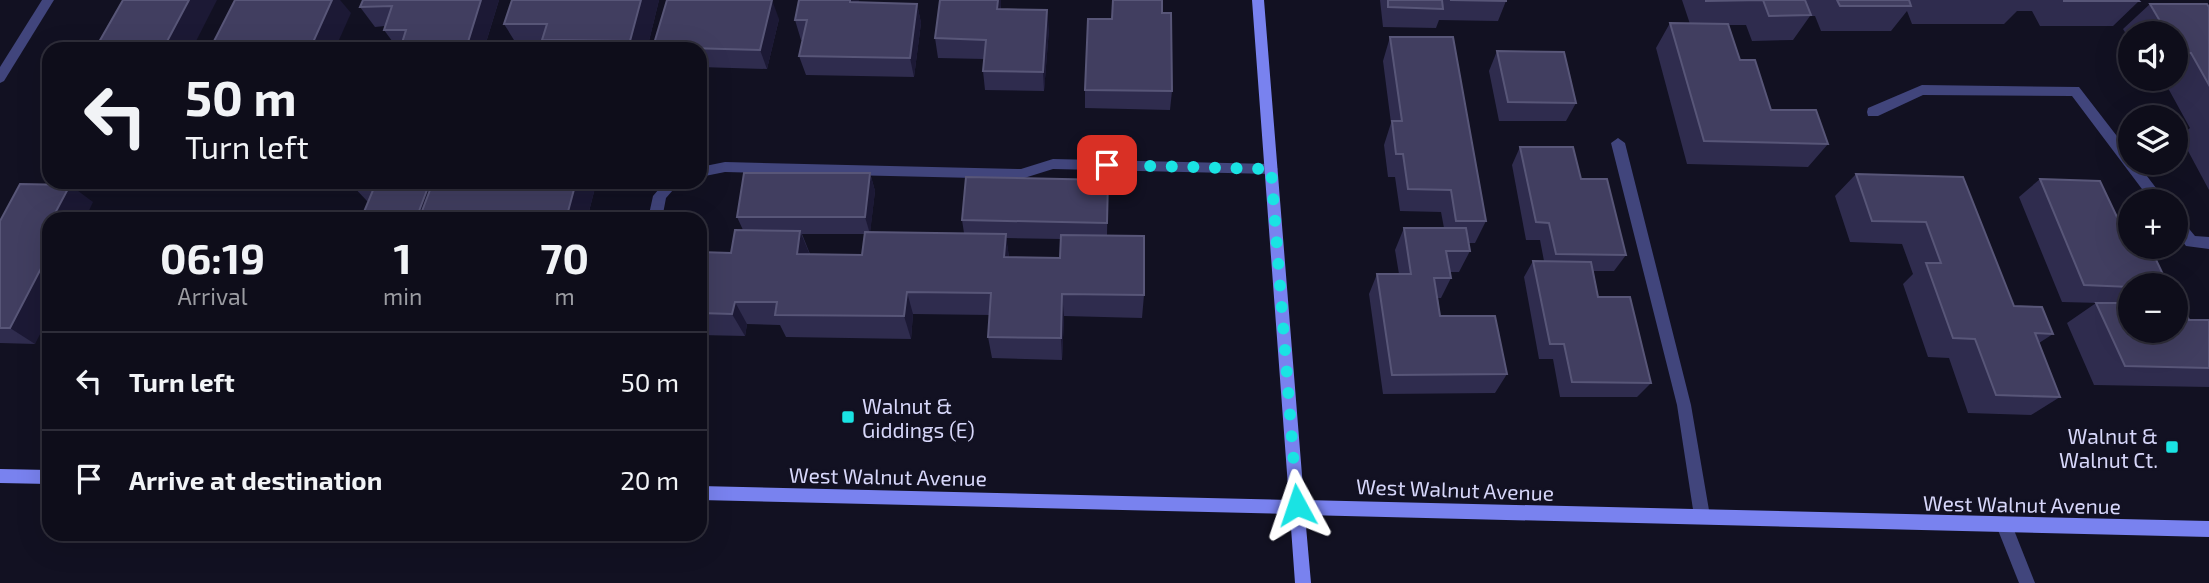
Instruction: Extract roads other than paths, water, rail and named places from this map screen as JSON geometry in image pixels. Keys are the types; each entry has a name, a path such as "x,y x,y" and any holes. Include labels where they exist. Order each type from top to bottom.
{"main road":[{"path":"1258,0 1303,583"},
{"path":"0,476 42,477"},
{"name":"West Walnut Avenue","path":"707,493 1297,505 2209,529"}],"street":[{"path":"0,78 48,0"},
{"path":"1873,112 1922,90 2075,91 2150,189"},
{"path":"1618,143 1684,405 1702,516"},
{"path":"707,171 725,167 1021,174 1053,164 1271,169"},
{"path":"657,212 660,196 666,189"},
{"path":"2188,238 2191,242 2209,243"},
{"path":"2004,525 2027,583"}],"place":[{"name":"Walnut & Giddings (E)","path":"848,417"},
{"name":"Walnut & Walnut Ct.","path":"2172,447"}]}
